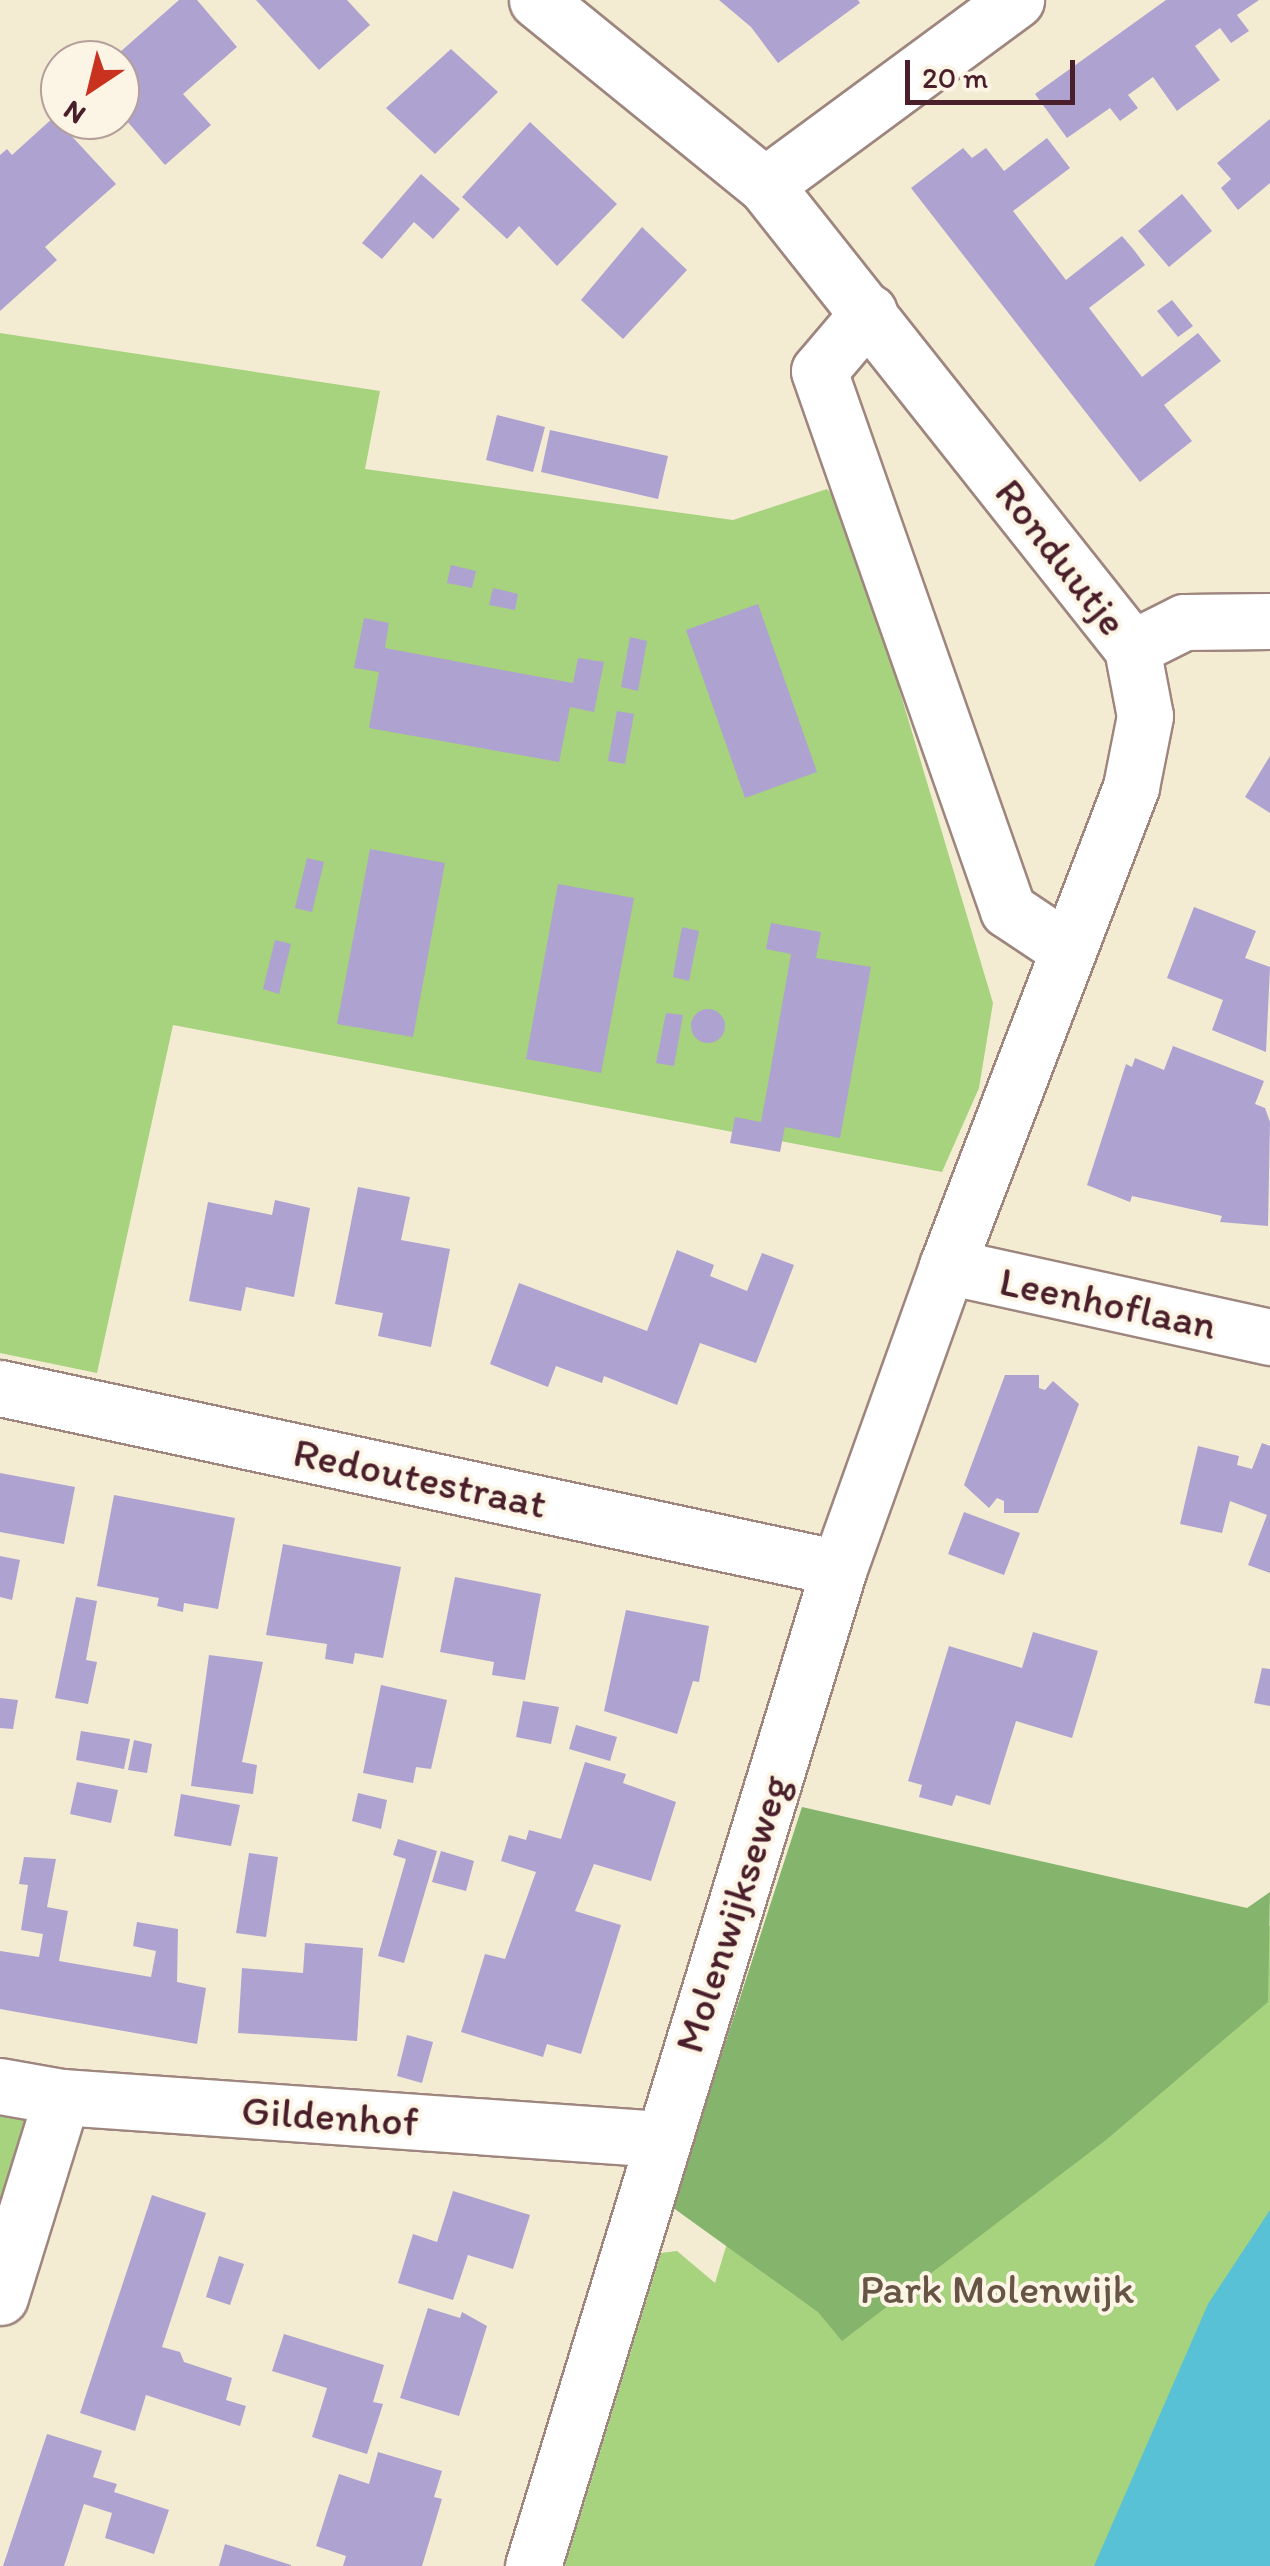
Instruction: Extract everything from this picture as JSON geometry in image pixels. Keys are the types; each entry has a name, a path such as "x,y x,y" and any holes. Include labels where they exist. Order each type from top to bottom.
{"street":[{"name":"Ronduutje","path":"537,0 765,184 1132,648 1145,716 1131,787 947,1266"},
{"path":"765,184 1016,0"},
{"path":"868,312 819,371 1008,910 1068,950"},
{"path":"1132,648 1184,622 1270,621"},
{"name":"Leenhoflaan","path":"947,1266 1270,1337"},
{"name":"Molenwijkseweg","path":"533,2566 661,2139 840,1568 947,1266"},
{"name":"Redoutestraat","path":"0,1388 840,1568"},
{"name":"Gildenhof","path":"0,2086 62,2097 661,2139"},
{"path":"2,2284 62,2097"}],"green space":[{"path":"0,333 380,391 365,469 733,520 827,489 845,508 993,1003 979,1088 942,1172 173,1025 97,1373 0,1353"},
{"path":"802,1807 1247,1908 1270,1892 1268,2002 1106,2140 842,2341 818,2312 672,2207"},
{"name":"Park Molenwijk","path":"846,1850 1270,1926 1270,2566 565,2566 661,2253 677,2251 715,2283"},
{"path":"0,2111 32,2119 0,2243"}],"water":[{"path":"1270,2210 1270,2566 1094,2566 1208,2304"}],"building":[{"path":"179,0 197,0 237,47 183,94 211,125 165,165 140,136 140,40 134,40"},
{"path":"256,0 347,0 370,25 319,70"},
{"path":"719,0 860,3 778,63 751,27"},
{"path":"1166,0 1259,0 1237,15 1249,31 1231,43 1220,28 1195,46 1220,80 1177,111 1153,77 1128,95 1138,108 1120,121 1110,108 1067,138 1035,94"},
{"path":"451,49 498,92 435,154 386,108"},
{"path":"1270,119 1270,183 1238,210 1221,188 1231,179 1217,163"},
{"path":"530,122 617,204 557,266 519,226 507,239 462,197"},
{"path":"40,130 40,140 75,140 116,184 45,247 57,260 0,311 0,155 7,149 12,155"},
{"path":"1047,138 1070,168 1013,211 1066,280 1122,236 1145,265 1089,308 1142,377 1198,333 1221,361 1164,405 1192,441 1140,482 911,188 963,148 972,158 986,148 1004,171"},
{"path":"421,174 460,209 433,239 414,222 382,259 362,243"},
{"path":"1182,194 1212,231 1169,267 1138,231"},
{"path":"642,227 687,270 623,339 581,300"},
{"path":"1172,300 1193,326 1178,337 1157,311"},
{"path":"497,415 545,427 533,472 486,460"},
{"path":"550,430 668,456 658,499 541,472"},
{"path":"451,565 476,571 472,588 447,583"},
{"path":"493,588 518,594 515,610 489,605"},
{"path":"758,604 817,772 745,798 686,630"},
{"path":"364,618 389,623 385,648 573,683 578,658 604,662 594,712 570,707 559,762 369,728 379,672 354,668"},
{"path":"630,637 647,641 638,691 621,687"},
{"path":"617,711 634,714 625,764 608,761"},
{"path":"1270,756 1270,813 1245,797"},
{"path":"370,849 445,863 413,1037 337,1024"},
{"path":"307,858 324,862 312,912 295,908"},
{"path":"558,884 634,898 601,1073 526,1059"},
{"path":"1194,907 1256,931 1245,958 1270,967 1266,1052 1212,1030 1223,1000 1167,978"},
{"path":"771,923 821,932 816,958 871,967 840,1138 785,1127 780,1152 730,1143 735,1117 761,1122 791,954 766,949"},
{"path":"682,927 699,931 689,981 673,977"},
{"path":"275,940 291,944 279,994 263,989"},
{"path":"708,1009 720,1014 725,1026 720,1038 708,1043 696,1038 691,1026 696,1014"},
{"path":"666,1013 683,1015 674,1066 656,1063"},
{"path":"1173,1046 1264,1081 1255,1104 1265,1108 1270,1122 1268,1226 1220,1222 1222,1216 1132,1196 1130,1202 1087,1185 1126,1064 1132,1067 1135,1058 1164,1070"},
{"path":"358,1187 410,1197 401,1240 450,1249 431,1347 378,1336 383,1313 335,1304"},
{"path":"275,1200 310,1208 294,1297 246,1287 241,1311 189,1301 208,1202 272,1215"},
{"path":"677,1250 714,1265 710,1276 747,1291 762,1253 794,1265 756,1363 700,1343 677,1405 604,1376 602,1383 556,1366 548,1387 490,1364 519,1283 647,1331"},
{"path":"1005,1375 1039,1375 1039,1388 1045,1390 1053,1381 1079,1404 1038,1513 1004,1513 1004,1501 997,1498 989,1508 964,1485"},
{"path":"1262,1443 1270,1446 1270,1573 1248,1565 1267,1515 1230,1501 1222,1533 1180,1524 1198,1446 1239,1456 1237,1465 1252,1469"},
{"path":"0,1473 75,1487 64,1544 0,1532"},
{"path":"114,1495 235,1518 218,1609 184,1603 183,1612 157,1606 159,1598 97,1586"},
{"path":"964,1512 1020,1533 1004,1575 948,1554"},
{"path":"283,1544 401,1567 383,1658 355,1653 353,1664 325,1659 327,1644 266,1635"},
{"path":"0,1556 20,1560 12,1600 0,1597"},
{"path":"455,1577 541,1594 525,1680 492,1675 494,1662 440,1652"},
{"path":"76,1597 97,1601 86,1660 97,1662 88,1704 55,1698"},
{"path":"626,1610 709,1626 699,1682 693,1681 677,1734 604,1711"},
{"path":"1033,1632 1098,1651 1072,1738 1016,1721 990,1805 956,1795 952,1806 919,1797 922,1785 908,1781 949,1646 1022,1668"},
{"path":"209,1655 263,1662 242,1762 257,1765 253,1794 191,1786"},
{"path":"1262,1668 1270,1669 1270,1706 1254,1703"},
{"path":"381,1685 447,1700 431,1769 416,1767 413,1783 363,1773"},
{"path":"0,1698 18,1700 13,1729 0,1728"},
{"path":"523,1701 559,1707 551,1744 516,1737"},
{"path":"576,1725 617,1737 610,1761 569,1749"},
{"path":"81,1731 130,1739 124,1769 76,1760"},
{"path":"134,1740 152,1744 147,1773 128,1770"},
{"path":"585,1762 626,1774 623,1783 676,1802 651,1881 594,1864 575,1911 621,1925 581,2054 547,2044 543,2057 461,2032 485,1954 505,1959 536,1872 501,1861 509,1835 526,1840 529,1830 561,1839"},
{"path":"77,1782 118,1790 111,1823 70,1814"},
{"path":"358,1793 387,1800 381,1829 352,1821"},
{"path":"181,1794 240,1805 231,1846 174,1836"},
{"path":"398,1839 437,1851 404,1963 378,1956 406,1859 393,1855"},
{"path":"441,1851 474,1861 466,1891 432,1882"},
{"path":"249,1853 278,1857 266,1937 236,1933"},
{"path":"24,1857 56,1859 47,1907 68,1911 59,1961 151,1977 156,1951 133,1946 137,1922 178,1929 177,1982 206,1988 197,2044 0,2009 0,1951 39,1957 43,1934 21,1930 28,1885 19,1884"},
{"path":"305,1943 363,1948 357,2041 238,2033 242,1968 303,1973"},
{"path":"407,2035 433,2042 422,2083 397,2076"},
{"path":"453,2191 530,2215 513,2269 468,2255 453,2300 398,2283 413,2234 437,2242"},
{"path":"152,2195 206,2213 162,2347 180,2352 184,2362 232,2378 226,2400 246,2406 240,2426 146,2395 135,2431 80,2413"},
{"path":"219,2256 244,2264 230,2305 206,2297"},
{"path":"428,2308 460,2318 462,2312 487,2326 459,2416 400,2398"},
{"path":"284,2334 384,2365 373,2402 383,2404 367,2454 312,2437 327,2388 272,2371"},
{"path":"47,2434 102,2451 93,2477 117,2484 114,2492 169,2510 154,2554 105,2538 112,2513 84,2504 64,2566 3,2566"},
{"path":"378,2452 442,2471 434,2497 442,2499 422,2566 343,2566 346,2556 316,2546 339,2474 369,2484"},
{"path":"225,2544 291,2565 291,2566 219,2566"}]}
